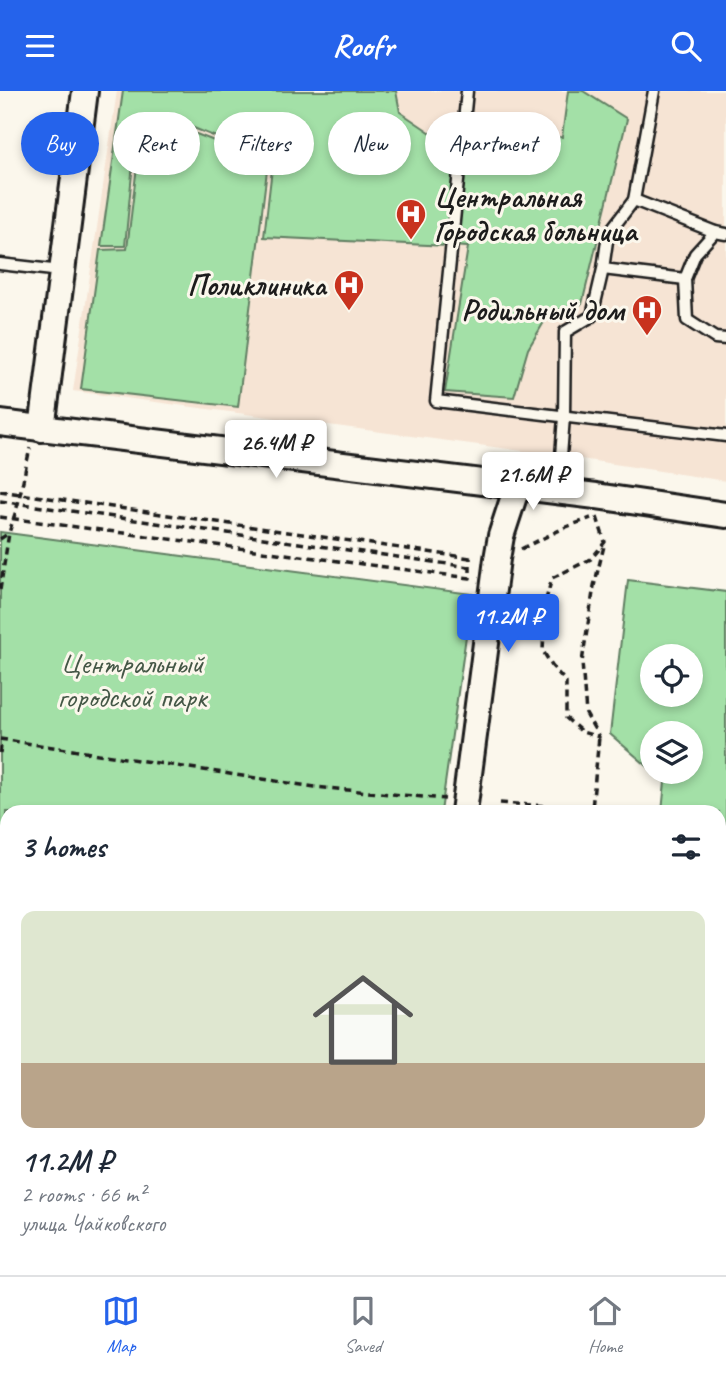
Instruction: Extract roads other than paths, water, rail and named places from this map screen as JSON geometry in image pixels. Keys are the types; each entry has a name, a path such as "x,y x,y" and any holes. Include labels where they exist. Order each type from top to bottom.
{"street":[{"path":"37,436 85,91"},
{"path":"0,423 37,436 554,491 726,515"},
{"path":"459,805 501,536 517,487"}],"lane":[{"path":"467,91 436,401 726,436"},
{"path":"554,491 561,456 564,417 565,332 592,316 608,234 634,200 654,91"},
{"path":"634,200 726,234"},
{"path":"715,232 695,254 685,279 687,320 715,338 726,339"},
{"path":"0,264 62,271"},
{"path":"603,269 685,279"}],"place":[{"name":"Центральная Городская больница","path":"411,241"},
{"name":"Поликлиника","path":"349,312"},
{"name":"Родильный дом","path":"647,337"}],"park label":[{"name":"Центральный городской парк","path":"132,680"}]}
